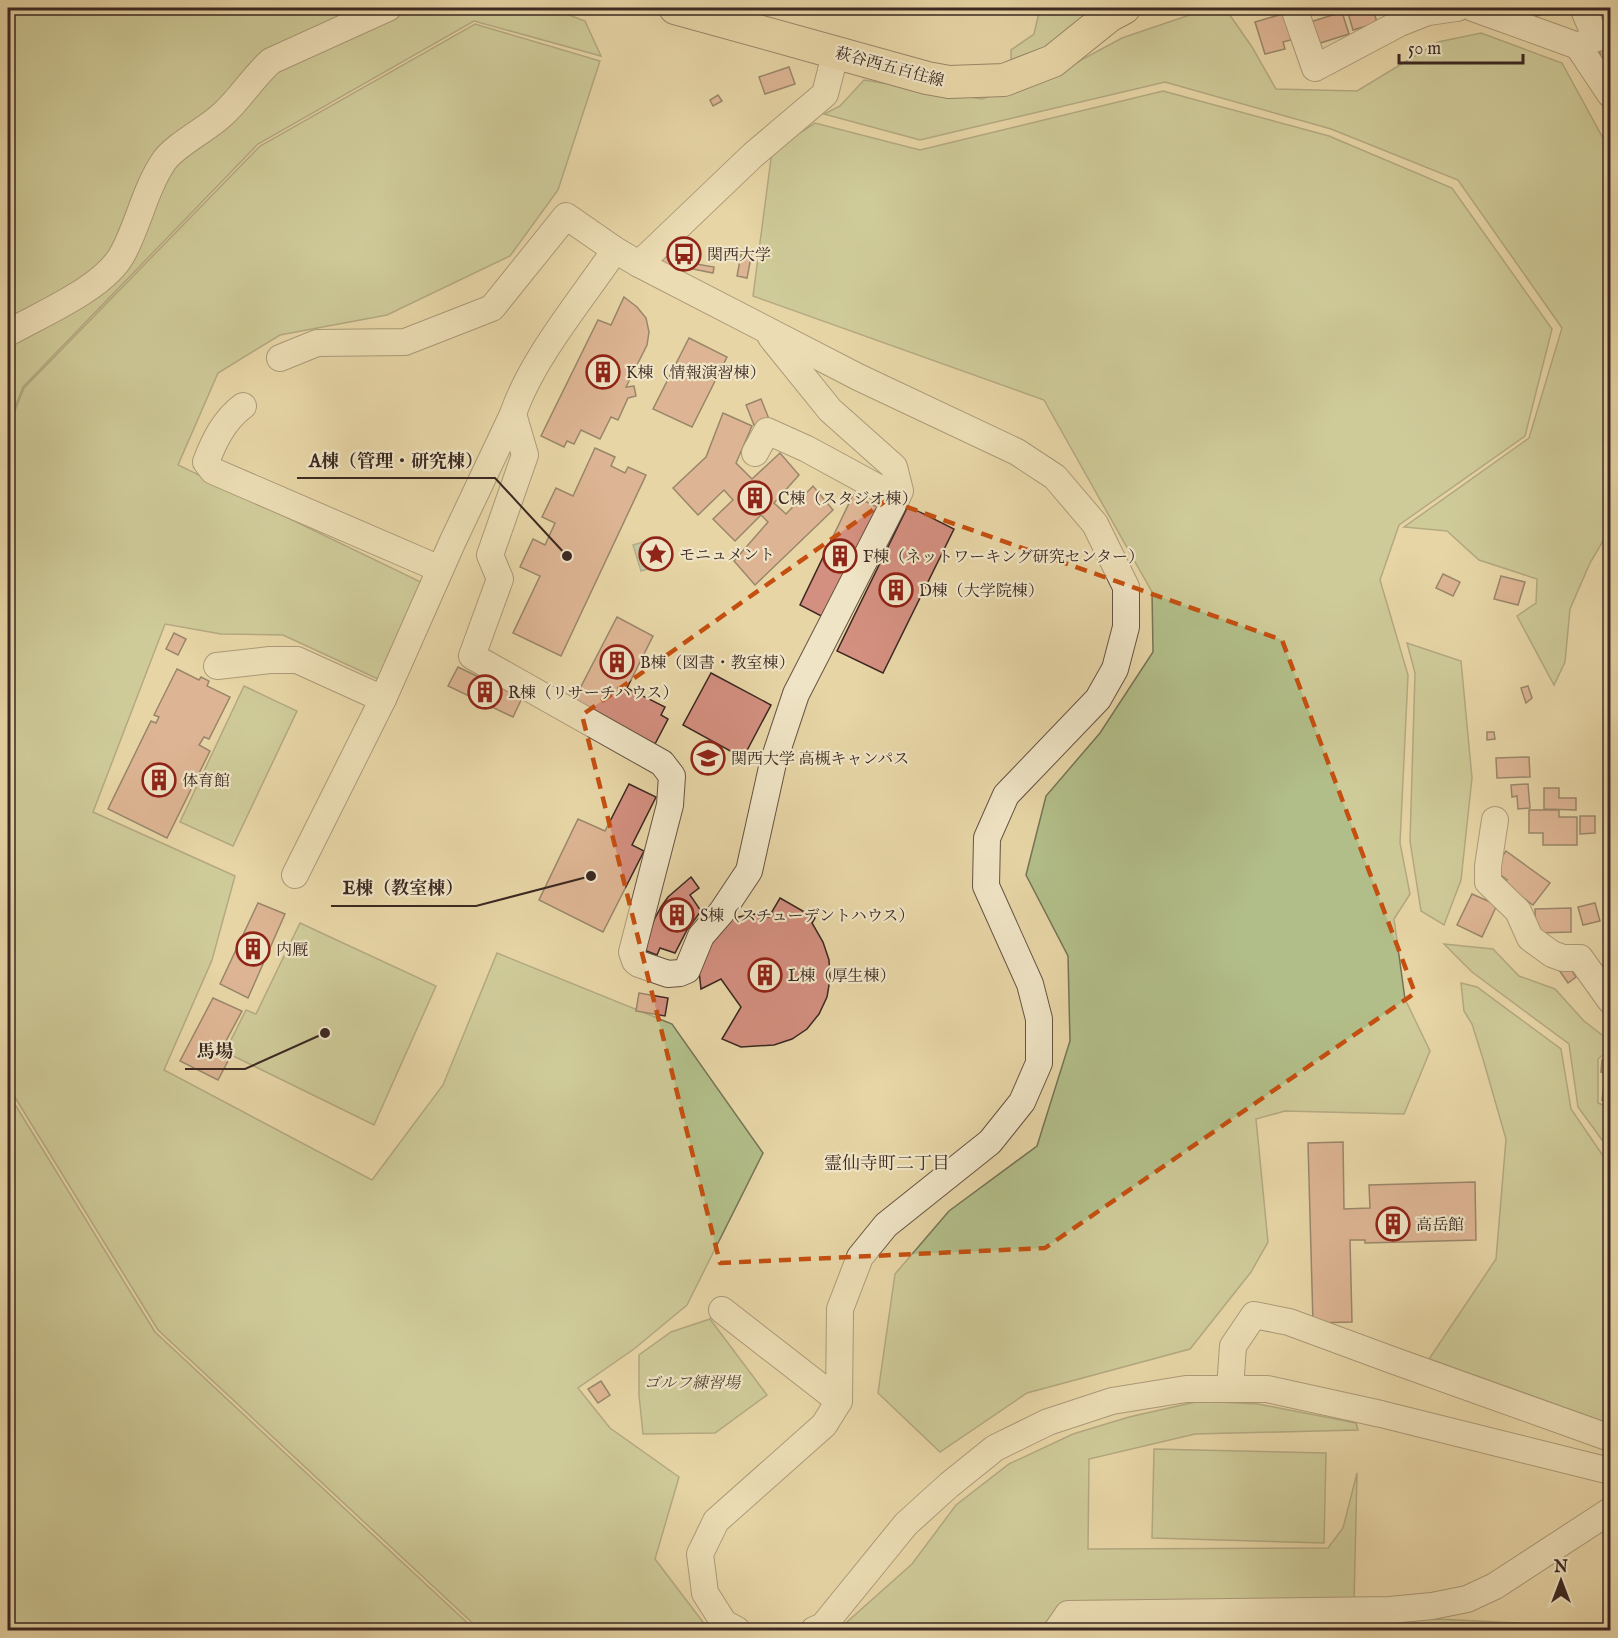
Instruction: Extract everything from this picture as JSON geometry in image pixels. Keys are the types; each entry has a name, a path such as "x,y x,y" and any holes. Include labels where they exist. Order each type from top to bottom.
{"main road":[{"name":"萩谷西五百住線","path":"675,8 927,78 950,82 1004,81 1053,61 1109,16 1124,8"}],"street":[{"path":"8,333 46,314 100,279 112,268 123,254 153,178 166,158 222,115 270,60 388,8"},
{"path":"1295,11 1315,68 1389,17 1456,8"},
{"path":"1473,8 1595,40"},
{"path":"1582,8 1595,40 1611,94"},
{"path":"639,264 753,154 825,94 836,51"},
{"path":"280,358 317,343 405,342 492,308 566,216 639,264 858,377 1017,452 1055,477 1095,524 1126,587 1126,627 1115,669 1098,699 1006,795 987,837 986,886 1030,984 1039,1019 1039,1063 1022,1102 990,1142 886,1225 860,1257 840,1309 839,1401 824,1425 716,1521 700,1554 705,1593 724,1623 738,1630"},
{"path":"296,875 383,699 440,569 513,414 519,395 542,356 615,250"},
{"path":"513,414 525,455 490,555 501,579 472,656 662,763 672,776 670,805 632,952 635,961 639,964 668,974 680,973 687,970 700,936 721,913 749,871 773,763 796,694 900,491 894,467 830,410 766,330"},
{"path":"243,406 220,430 211,448 206,462 213,471 440,569"},
{"path":"755,453 766,431 807,449 897,498"},
{"path":"218,666 270,660 297,660 383,699"},
{"path":"1495,820 1488,882 1518,911 1530,938 1552,954 1563,958 1580,958 1611,1000"},
{"path":"722,1310 839,1401"},
{"path":"1230,1389 1233,1346 1254,1315 1289,1322 1611,1438"},
{"path":"814,1630 823,1626 906,1524 995,1448 1048,1422 1112,1401 1186,1389 1267,1389 1381,1414 1611,1471"},
{"path":"1057,1630 1068,1614 1390,1610 1432,1606 1467,1599 1495,1586 1611,1511"}],"highlighted area":[{"path":"887,500 1282,640 1415,993 1045,1248 720,1263 582,715"}],"green space":[{"path":"8,8 551,8 585,21 601,56 474,21 258,144 23,387 8,425"},
{"path":"1040,8 1099,8 1051,53 1011,66 1011,50 1034,34"},
{"path":"1210,8 1225,8 1252,47 1276,89 1357,91 1438,42 1481,33 1562,63 1610,151 1610,529 1590,563 1570,609 1565,662 1554,685 1517,616 1536,603 1537,579 1479,560 1447,531 1404,527 1529,438 1562,328 1458,180 1331,129 1165,82 920,140 824,114 840,106 864,80 982,99 1057,73 1122,38"},
{"path":"475,24 600,61 558,190 510,256 387,315 280,335 218,373 178,465 425,584 378,679 283,635 221,634 165,624 93,812 235,876 212,960 164,1070 372,1180 443,1085 497,953 672,1024 763,1153 687,1305 634,1349 578,1388 610,1428 679,1477 655,1559 709,1630 480,1630 158,1330 8,1086 8,428 24,388 260,146"},
{"path":"1163,91 1329,136 1452,188 1552,329 1525,436 1399,525 1380,580 1408,675 1400,843 1410,894 1394,919 1405,999 1430,1051 1404,1114 1285,1111 1256,1119 1268,1242 1251,1272 1190,1349 1027,1393 940,1452 878,1393 895,1274 949,1211 1037,1146 1070,1041 1068,956 1026,875 1046,796 1100,733 1153,652 1152,592 1044,400 753,296 772,151 815,123 920,150"},
{"path":"1407,643 1461,661 1472,778 1461,880 1444,925 1421,911 1410,841 1415,673"},
{"path":"244,686 297,711 233,846 180,822"},
{"path":"300,923 436,986 374,1125 225,1052 246,1010 256,1014"},
{"path":"1444,944 1493,949 1519,976 1555,989 1584,1021 1610,1041 1610,1049 1598,1059 1598,1103 1610,1108 1610,1151 1578,1107 1569,1044 1472,972"},
{"path":"1461,983 1477,987 1561,1049 1571,1109 1610,1166 1610,1424 1429,1359 1496,1259 1506,1139 1472,1024 1464,1011"},
{"path":"8,1093 155,1332 475,1630 8,1630"},
{"name":"ゴルフ練習場","path":"710,1319 767,1395 715,1433 643,1434 639,1395 639,1355 671,1332"},
{"path":"1200,1401 1258,1404 1356,1423 1358,1430 1195,1434 1089,1459 1088,1549 1328,1548 1343,1528 1357,1473 1354,1603 1061,1607 1042,1630 838,1630 912,1564 956,1505 1009,1464 1073,1434 1129,1417"},
{"path":"1154,1449 1326,1453 1324,1543 1152,1538"},
{"path":"1437,1619 1516,1623 1559,1630 1393,1630 1393,1620"},
{"path":"1352,1621 1352,1630 1068,1630 1075,1623"}],"shaded area":[{"path":"660,537 667,563 641,571 633,545"}],"building":[{"path":"1373,8 1377,23 1353,30 1348,13"},
{"path":"1514,8 1526,8 1527,11 1516,14"},
{"path":"1528,8 1554,8 1555,10 1531,18"},
{"path":"1610,9 1610,28 1606,29 1603,11"},
{"path":"1342,12 1349,34 1314,45 1307,23"},
{"path":"1286,13 1294,39 1283,42 1285,49 1265,54 1255,22"},
{"path":"1610,47 1610,71 1605,72 1599,50"},
{"path":"789,67 795,84 765,94 759,77"},
{"path":"718,95 722,101 713,106 710,100"},
{"path":"742,250 752,252 747,278 737,276"},
{"path":"663,256 683,261 680,271 661,265"},
{"path":"685,262 714,267 713,273 683,267"},
{"name":"K棟（情報演習棟）","path":"624,297 646,318 649,332 647,345 626,387 634,386 636,396 628,398 618,420 611,417 600,439 581,430 574,444 567,441 564,447 541,436 598,320 611,325"},
{"name":"K棟（情報演習棟）","path":"689,338 727,357 692,427 653,409"},
{"path":"761,399 769,419 754,425 746,405"},
{"name":"C棟（スタジオ棟）","path":"723,413 752,426 736,463 752,479 780,453 799,475 774,503 786,514 813,486 833,510 755,585 734,561 768,522 761,515 735,541 713,519 733,500 724,490 698,515 673,488 706,457"},
{"path":"595,448 615,457 611,466 625,473 628,467 646,475 561,656 513,633 540,576 520,567 533,539 545,545 555,523 542,517 556,488 573,496"},
{"name":"F棟（ネットワーキング研究センター）","path":"853,495 879,508 827,619 800,605"},
{"name":"D棟（大学院棟）","path":"908,506 954,529 883,673 837,651"},
{"path":"1443,574 1460,582 1453,596 1436,588"},
{"path":"1501,576 1525,582 1518,605 1494,599"},
{"name":"B棟（図書・教室棟）","path":"617,617 653,636 627,688 665,707 661,715 668,719 655,744 573,702"},
{"path":"174,633 186,639 178,655 166,649"},
{"name":"R棟（リサーチハウス）","path":"458,667 522,698 513,717 448,686"},
{"name":"体育館","path":"177,669 199,680 201,677 209,681 207,686 230,697 209,739 204,737 199,745 210,751 167,838 108,809 151,721 156,723 159,717 154,715"},
{"name":"B棟（図書・教室棟）","path":"711,673 771,705 743,758 683,725"},
{"path":"1528,686 1532,698 1526,703 1521,688"},
{"path":"1487,732 1494,732 1495,739 1487,740"},
{"path":"1529,757 1530,777 1497,778 1496,758"},
{"path":"629,784 656,797 632,845 644,851 603,932 539,900 578,819 605,831"},
{"path":"1528,784 1530,808 1518,809 1517,796 1512,797 1511,785"},
{"path":"1544,788 1559,788 1559,798 1576,798 1576,810 1544,809"},
{"path":"1529,810 1559,810 1559,817 1577,817 1577,845 1543,845 1543,833 1529,833"},
{"path":"1580,816 1595,816 1595,833 1580,834"},
{"path":"1506,851 1550,883 1533,905 1504,884 1507,880 1493,869"},
{"name":"S棟（スチューデントハウス）","path":"691,877 699,888 690,895 701,911 687,930 675,953 660,948 657,955 644,950 661,907 668,897"},
{"path":"1472,894 1497,905 1482,937 1457,925"},
{"name":"L棟（厚生棟）","path":"780,898 815,918 812,923 823,942 829,960 830,979 827,997 819,1014 807,1029 792,1039 774,1045 741,1047 722,1039 741,1007 721,979 701,989 699,971 714,930 733,918 754,914 769,917"},
{"name":"内厩","path":"258,903 285,914 248,998 220,984"},
{"path":"1595,903 1600,921 1583,925 1578,907"},
{"path":"1571,908 1571,932 1536,933 1535,909"},
{"path":"1568,964 1576,977 1568,983 1559,970"},
{"path":"639,993 668,998 665,1016 636,1011"},
{"path":"213,998 242,1011 219,1054 229,1059 218,1080 180,1061"},
{"path":"1602,1060 1610,1061 1610,1073 1601,1072"},
{"path":"1605,1076 1610,1077 1610,1101 1602,1100"},
{"name":"高岳館","path":"1343,1142 1344,1209 1370,1208 1369,1185 1475,1182 1476,1240 1365,1243 1365,1240 1350,1240 1352,1322 1313,1323 1308,1143"},
{"path":"601,1381 610,1395 598,1403 588,1389"}],"place":[{"name":"関西大学","path":"684,254"},
{"name":"K棟（情報演習棟）","path":"603,372"},
{"name":"C棟（スタジオ棟）","path":"755,498"},
{"name":"モニュメント","path":"656,554"},
{"name":"A棟（管理・研究棟）","path":"567,556"},
{"name":"F棟（ネットワーキング研究センター）","path":"840,556"},
{"name":"D棟（大学院棟）","path":"896,590"},
{"name":"B棟（図書・教室棟）","path":"617,662"},
{"name":"R棟（リサーチハウス）","path":"485,692"},
{"name":"関西大学 高槻キャンパス","path":"708,758"},
{"name":"体育館","path":"159,780"},
{"name":"E棟（教室棟）","path":"591,876"},
{"name":"S棟（スチューデントハウス）","path":"677,915"},
{"name":"内厩","path":"253,949"},
{"name":"L棟（厚生棟）","path":"765,975"},
{"name":"馬場","path":"325,1033"},
{"name":"高岳館","path":"1393,1224"}],"district":[{"name":"霊仙寺町二丁目","path":"887,1163"}]}
